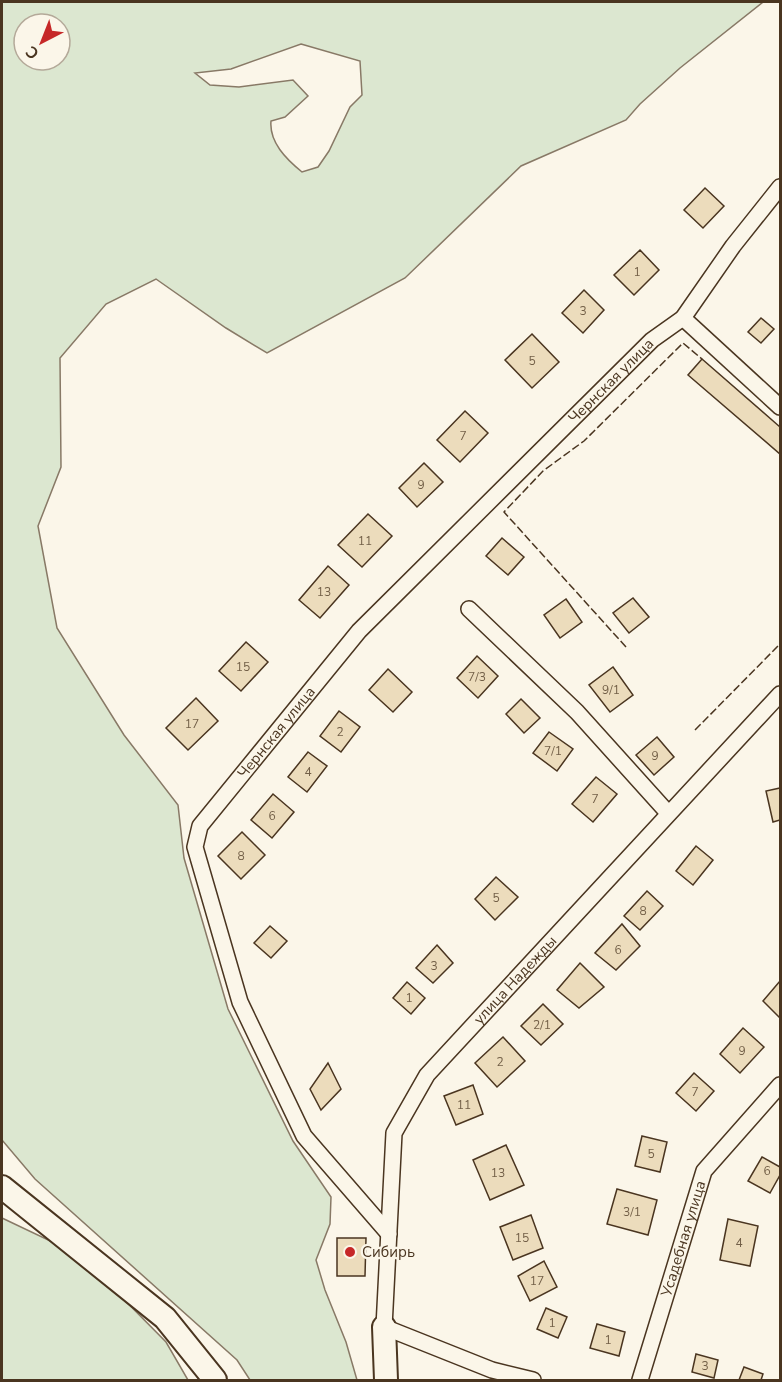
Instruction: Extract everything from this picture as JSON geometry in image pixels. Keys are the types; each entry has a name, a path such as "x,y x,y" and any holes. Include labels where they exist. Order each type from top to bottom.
{"street":[{"name":"Чернская улица","path":"389,1234 304,1136 240,1002 195,847 200,826 359,631 652,340 683,318 734,246 780,187"},
{"path":"683,318 780,406"},
{"path":"469,609 577,712 668,813"},
{"name":"улица Надежды","path":"384,1327 394,1133 427,1075 780,694"},
{"name":"Усадебная улица","path":"640,1380 704,1171 780,1085"},
{"path":"2,1187 165,1318 215,1380"},
{"path":"386,1380 384,1327 496,1375 533,1380"}],"green space":[{"path":"2,2 763,2 680,68 640,104 626,120 521,166 405,278 267,353 226,328 156,279 106,304 60,358 61,467 38,526 57,628 124,735 178,805 184,858 228,1009 293,1141 331,1197 330,1224 316,1260 325,1290 346,1342 357,1380 250,1380 237,1360 35,1179 2,1140","holes":["301,44 360,61 362,95 350,107 329,151 318,167 302,172 280,150 271,129 271,121 285,117 308,96 293,80 239,87 210,85 195,73 231,69"]},
{"path":"2,1218 80,1255 166,1342 188,1380 2,1380"}],"building":[{"path":"705,188 724,206 703,228 684,210"},
{"path":"640,250 659,270 634,295 614,275"},
{"path":"584,290 604,310 583,333 562,313"},
{"path":"761,318 774,329 761,343 748,332"},
{"path":"532,334 559,362 532,388 505,360"},
{"path":"702,359 780,427 780,454 688,375"},
{"path":"465,411 488,433 460,462 437,440"},
{"path":"424,463 443,482 417,507 399,488"},
{"path":"368,514 392,536 362,567 338,545"},
{"path":"502,538 524,557 508,575 486,556"},
{"path":"328,566 349,585 320,618 299,600"},
{"path":"633,598 649,617 629,633 613,613"},
{"path":"566,599 582,622 560,638 544,615"},
{"path":"246,642 268,662 241,691 219,671"},
{"path":"477,656 498,676 478,698 457,678"},
{"path":"613,667 633,695 610,712 589,685"},
{"path":"388,669 412,692 393,712 369,690"},
{"path":"196,698 218,721 188,750 166,728"},
{"path":"521,699 540,718 524,733 506,714"},
{"path":"339,711 360,727 341,752 320,736"},
{"path":"549,732 573,749 557,771 533,753"},
{"path":"657,737 674,757 654,775 636,755"},
{"path":"308,752 327,766 307,792 288,777"},
{"path":"596,777 617,794 593,822 572,804"},
{"path":"780,788 780,820 773,822 766,791"},
{"path":"273,794 294,812 272,838 251,820"},
{"path":"242,832 265,855 241,879 218,856"},
{"path":"696,846 713,860 693,885 676,871"},
{"path":"496,877 518,897 495,920 475,899"},
{"path":"647,891 663,906 640,930 624,916"},
{"path":"622,924 640,946 616,970 595,953"},
{"path":"270,926 287,941 271,958 254,943"},
{"path":"437,945 453,963 433,983 416,968"},
{"path":"580,963 604,987 579,1008 557,990"},
{"path":"780,981 780,1018 763,1001"},
{"path":"407,982 425,998 411,1014 393,998"},
{"path":"543,1004 563,1024 541,1045 521,1026"},
{"path":"743,1028 764,1047 740,1073 720,1054"},
{"path":"503,1037 525,1061 497,1087 475,1063"},
{"path":"328,1063 341,1089 321,1110 310,1089"},
{"path":"694,1073 714,1091 696,1111 676,1093"},
{"path":"473,1085 483,1114 456,1125 444,1096"},
{"path":"642,1136 667,1142 660,1172 635,1166"},
{"path":"506,1145 524,1185 490,1200 473,1160"},
{"path":"762,1157 780,1167 780,1175 770,1193 748,1181"},
{"path":"617,1189 657,1200 648,1235 607,1224"},
{"path":"531,1215 543,1248 513,1260 500,1227"},
{"path":"728,1219 758,1226 750,1266 720,1260"},
{"path":"337,1238 366,1238 365,1276 337,1276"},
{"path":"544,1261 557,1287 530,1301 518,1276"},
{"path":"546,1308 567,1317 558,1338 537,1329"},
{"path":"597,1324 625,1332 619,1356 590,1348"},
{"path":"696,1354 718,1360 714,1378 692,1372"},
{"path":"744,1367 763,1374 761,1380 739,1380"}],"fence":[{"path":"626,647 504,512 543,471 584,441 683,343 702,359"},
{"path":"695,730 780,644"}],"place":[{"name":"Сибирь","path":"350,1252"}]}
